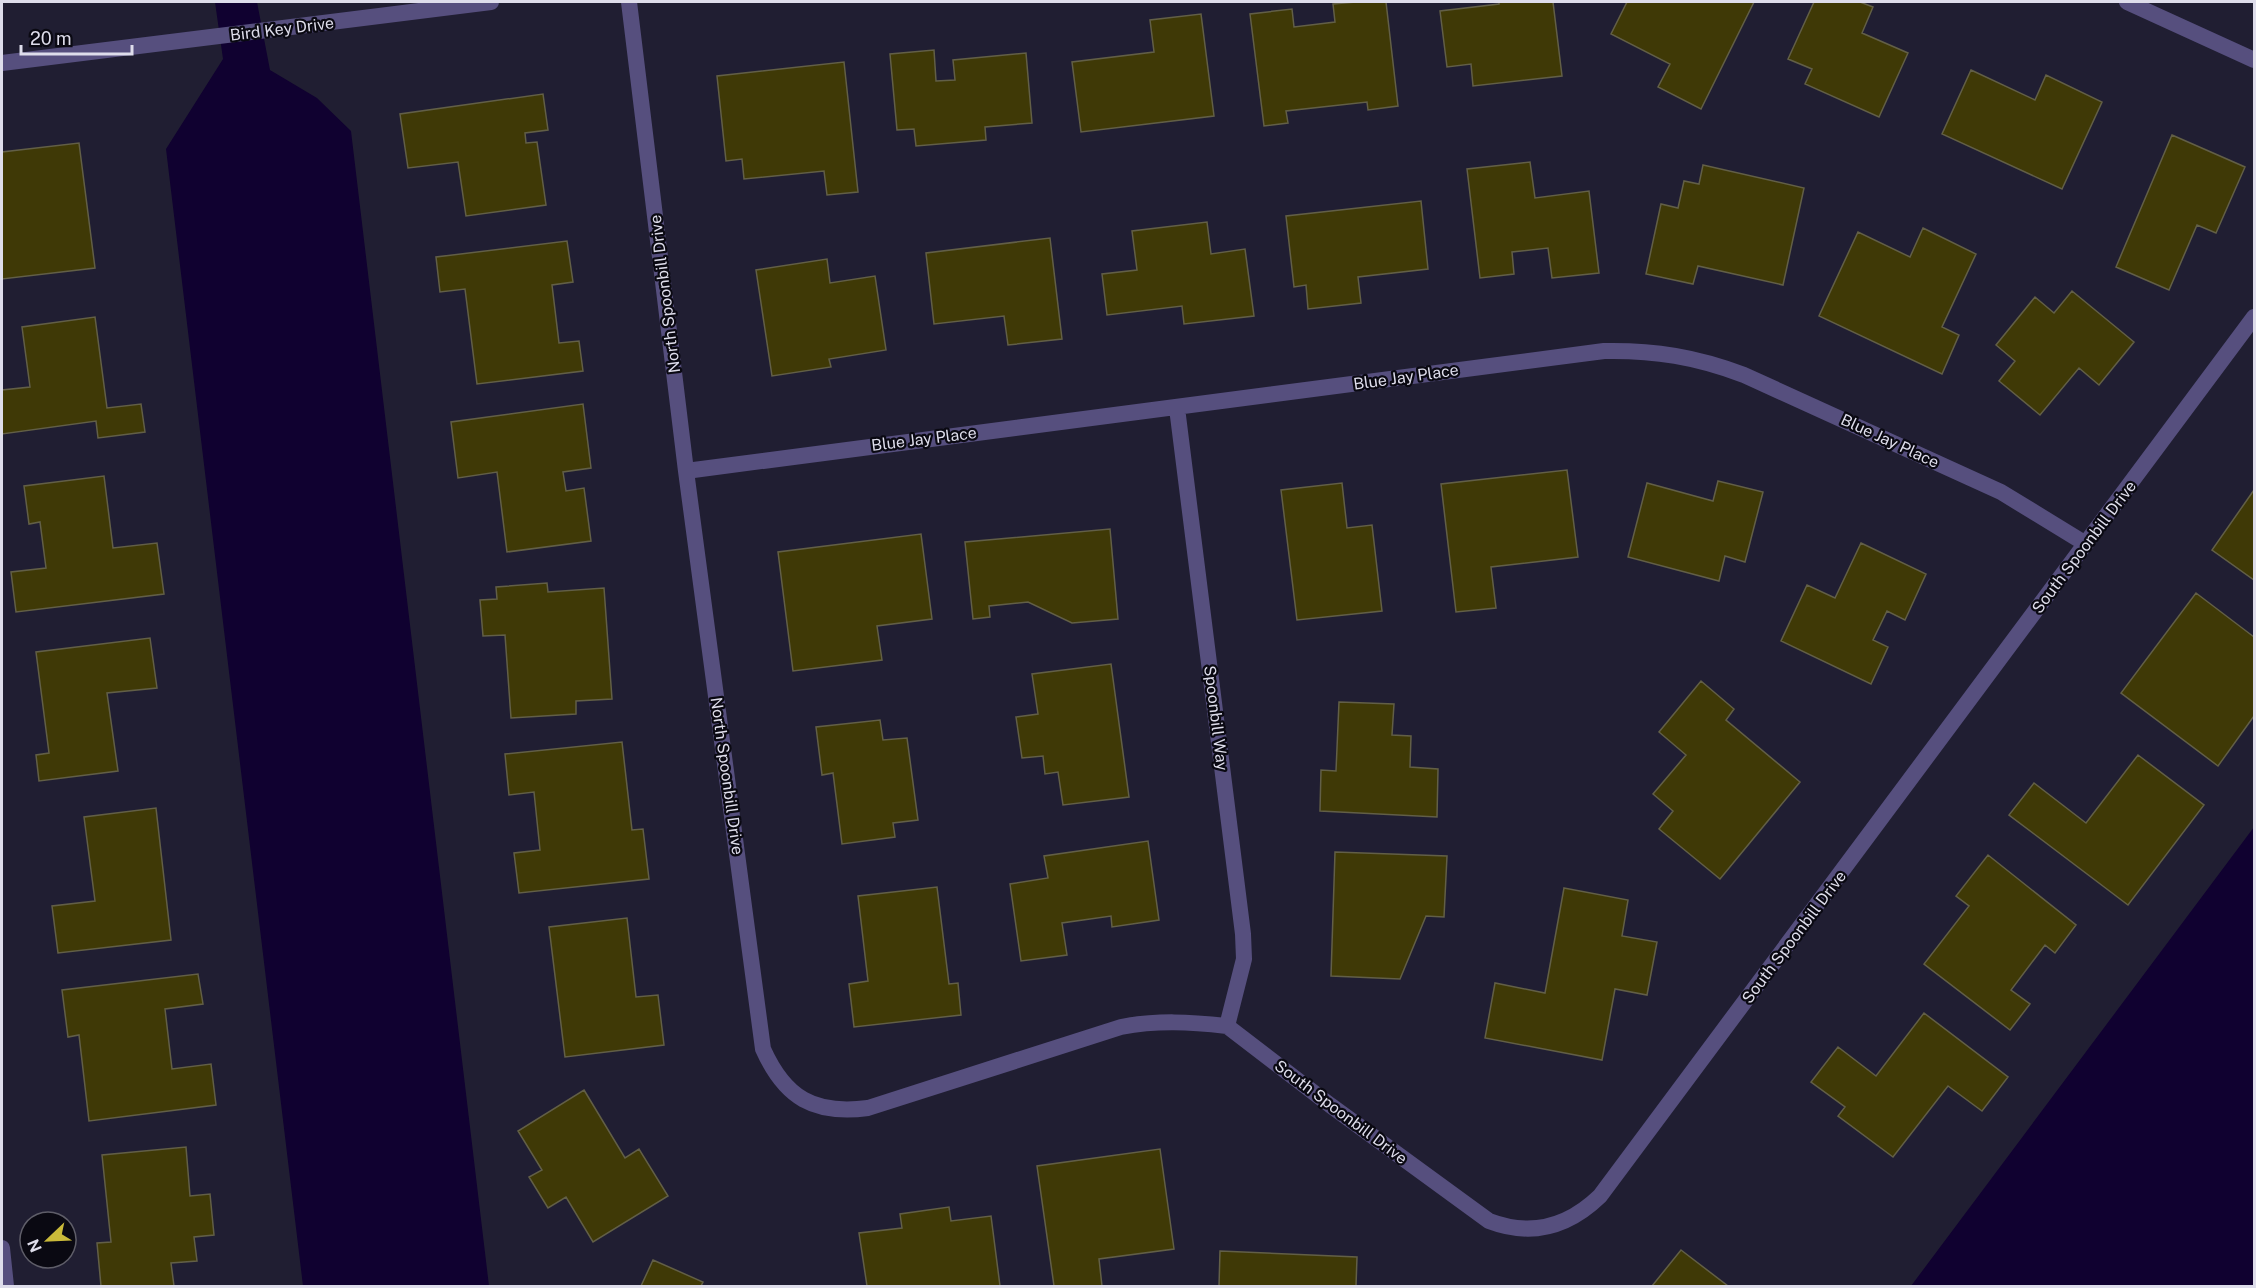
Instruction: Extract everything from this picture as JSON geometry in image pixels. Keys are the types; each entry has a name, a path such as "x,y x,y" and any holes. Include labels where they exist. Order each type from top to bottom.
{"street":[{"name":"Bird Key Drive","path":"2,63 491,2"},
{"name":"North Spoonbill Drive","path":"629,2 686,471 763,1049 774,1074 792,1093 819,1107 851,1110 868,1108 1121,1027 1151,1022 1183,1021 1227,1026"},
{"path":"2127,2 2254,60"},
{"name":"South Spoonbill Drive","path":"1227,1026 1330,1105 1489,1221 1508,1228 1537,1230 1555,1226 1585,1210 1600,1196 2254,317"},
{"name":"Blue Jay Place","path":"686,471 1604,351 1642,350 1710,362 1744,375 2001,492 2086,544"},
{"name":"Spoonbill Way","path":"1177,408 1243,934 1244,959 1227,1026"},
{"path":"2,1248 6,1287"}],"shaded area":[{"path":"215,2 257,2 270,70 317,98 351,131 489,1286 303,1286 166,149 223,59"},
{"path":"2254,827 2254,1286 1911,1286"}],"building":[{"path":"1386,2 1398,106 1368,110 1367,102 1286,111 1288,123 1264,126 1250,14 1292,9 1294,27 1335,22 1333,4"},
{"path":"1499,2 1553,2 1562,76 1473,86 1471,64 1447,67 1440,11 1499,4"},
{"path":"1627,2 1754,2 1701,109 1658,87 1670,64 1611,34"},
{"path":"1814,2 1860,2 1873,7 1862,33 1908,53 1879,117 1805,84 1812,69 1788,59"},
{"path":"1201,14 1214,116 1081,132 1072,62 1154,52 1150,20"},
{"path":"934,50 936,81 955,80 953,60 1026,53 1032,123 985,127 986,140 916,146 914,129 897,130 890,54"},
{"path":"844,62 858,192 827,195 824,171 744,179 742,159 726,161 717,76"},
{"path":"1971,70 2035,100 2046,75 2102,102 2062,189 1942,134"},
{"path":"543,94 548,130 525,133 526,143 537,142 546,205 466,216 458,162 408,168 400,114"},
{"path":"2172,135 2245,167 2216,233 2197,225 2169,290 2116,267"},
{"path":"79,143 95,268 2,279 2,152"},
{"path":"1530,162 1535,198 1589,191 1599,273 1552,278 1548,248 1512,252 1514,274 1480,278 1467,169"},
{"path":"1703,165 1804,188 1783,285 1698,266 1693,284 1646,274 1661,204 1678,208 1684,181 1699,184"},
{"path":"1421,201 1428,269 1358,277 1361,303 1308,309 1306,285 1294,287 1286,216"},
{"path":"1207,222 1211,254 1245,249 1254,316 1184,324 1182,306 1107,315 1102,274 1137,270 1132,231"},
{"path":"1923,228 1976,254 1942,327 1959,335 1942,374 1819,316 1858,232 1910,257"},
{"path":"1050,238 1062,339 1008,345 1004,316 934,324 926,253"},
{"path":"567,241 573,282 552,285 559,343 579,341 583,371 477,384 465,289 440,292 436,257"},
{"path":"827,259 830,283 875,276 886,350 829,359 831,367 772,376 756,270"},
{"path":"2072,291 2134,342 2099,385 2079,368 2040,415 1999,381 2015,361 1996,345 2035,297 2054,313"},
{"path":"95,317 107,408 141,404 145,432 98,438 96,421 2,434 2,390 30,387 22,327"},
{"path":"583,404 591,468 563,472 566,491 584,488 591,541 507,552 497,472 458,478 451,422"},
{"path":"1567,470 1578,557 1491,567 1496,608 1456,612 1441,484"},
{"path":"104,476 113,548 157,543 164,594 16,612 11,572 46,568 40,522 29,524 24,486"},
{"path":"1718,481 1763,492 1745,562 1725,556 1719,581 1628,557 1647,483 1713,501"},
{"path":"1342,483 1347,528 1372,525 1382,611 1297,620 1281,490"},
{"path":"2254,490 2254,580 2212,550"},
{"path":"1110,529 1118,619 1072,623 1028,602 989,606 990,617 973,619 965,542"},
{"path":"921,534 932,619 877,626 882,660 793,671 778,552"},
{"path":"1861,543 1926,574 1905,620 1887,611 1873,640 1888,647 1871,684 1781,641 1807,585 1835,598"},
{"path":"547,583 548,592 604,588 612,699 576,701 576,714 511,718 505,635 483,636 480,600 497,599 496,587"},
{"path":"2196,593 2254,637 2254,716 2218,766 2121,693"},
{"path":"150,638 157,688 107,693 118,771 39,781 36,755 49,753 36,652"},
{"path":"1111,664 1129,797 1063,805 1058,772 1045,774 1043,756 1022,758 1016,717 1038,714 1032,674"},
{"path":"1701,681 1734,709 1726,720 1800,782 1720,879 1659,829 1673,811 1653,794 1686,755 1659,732"},
{"path":"1339,702 1394,704 1392,735 1411,736 1410,767 1438,769 1437,817 1320,811 1321,770 1336,771"},
{"path":"880,720 883,740 907,738 918,820 893,823 895,837 842,844 833,773 822,775 816,727"},
{"path":"622,742 632,830 643,829 649,879 519,893 514,853 540,850 534,792 509,795 505,754"},
{"path":"2138,755 2204,805 2128,905 2009,815 2034,783 2086,823"},
{"path":"156,808 171,940 58,953 52,906 95,901 84,817"},
{"path":"1148,841 1159,920 1112,927 1111,916 1062,923 1067,955 1021,961 1010,884 1048,878 1044,856"},
{"path":"1335,852 1447,856 1444,917 1426,916 1400,979 1331,976"},
{"path":"1988,855 2076,925 2055,953 2045,945 2011,990 2030,1004 2010,1030 1924,964 1969,906 1956,896"},
{"path":"937,887 949,984 958,983 961,1015 854,1027 849,984 868,981 858,896"},
{"path":"1564,888 1628,900 1622,936 1657,942 1647,995 1615,989 1602,1060 1485,1038 1495,983 1545,993"},
{"path":"627,918 636,997 658,995 664,1045 565,1057 549,927"},
{"path":"198,974 203,1004 165,1009 172,1069 211,1064 216,1105 89,1121 79,1035 68,1037 62,990"},
{"path":"1924,1013 2008,1077 1982,1111 1948,1086 1893,1157 1838,1116 1845,1107 1811,1082 1838,1047 1876,1076"},
{"path":"584,1090 625,1158 639,1149 668,1196 593,1242 566,1197 548,1208 529,1177 542,1170 518,1131"},
{"path":"186,1147 190,1196 210,1194 214,1235 194,1237 197,1261 171,1263 174,1286 101,1286 97,1243 111,1242 102,1155"},
{"path":"1160,1149 1174,1249 1099,1259 1102,1286 1054,1286 1037,1166"},
{"path":"949,1207 951,1221 991,1216 1000,1286 867,1286 859,1233 902,1228 900,1214"},
{"path":"1681,1250 1728,1286 1652,1286"},
{"path":"1220,1251 1357,1257 1356,1286 1219,1286"},
{"path":"653,1260 703,1282 701,1286 641,1286"}]}
